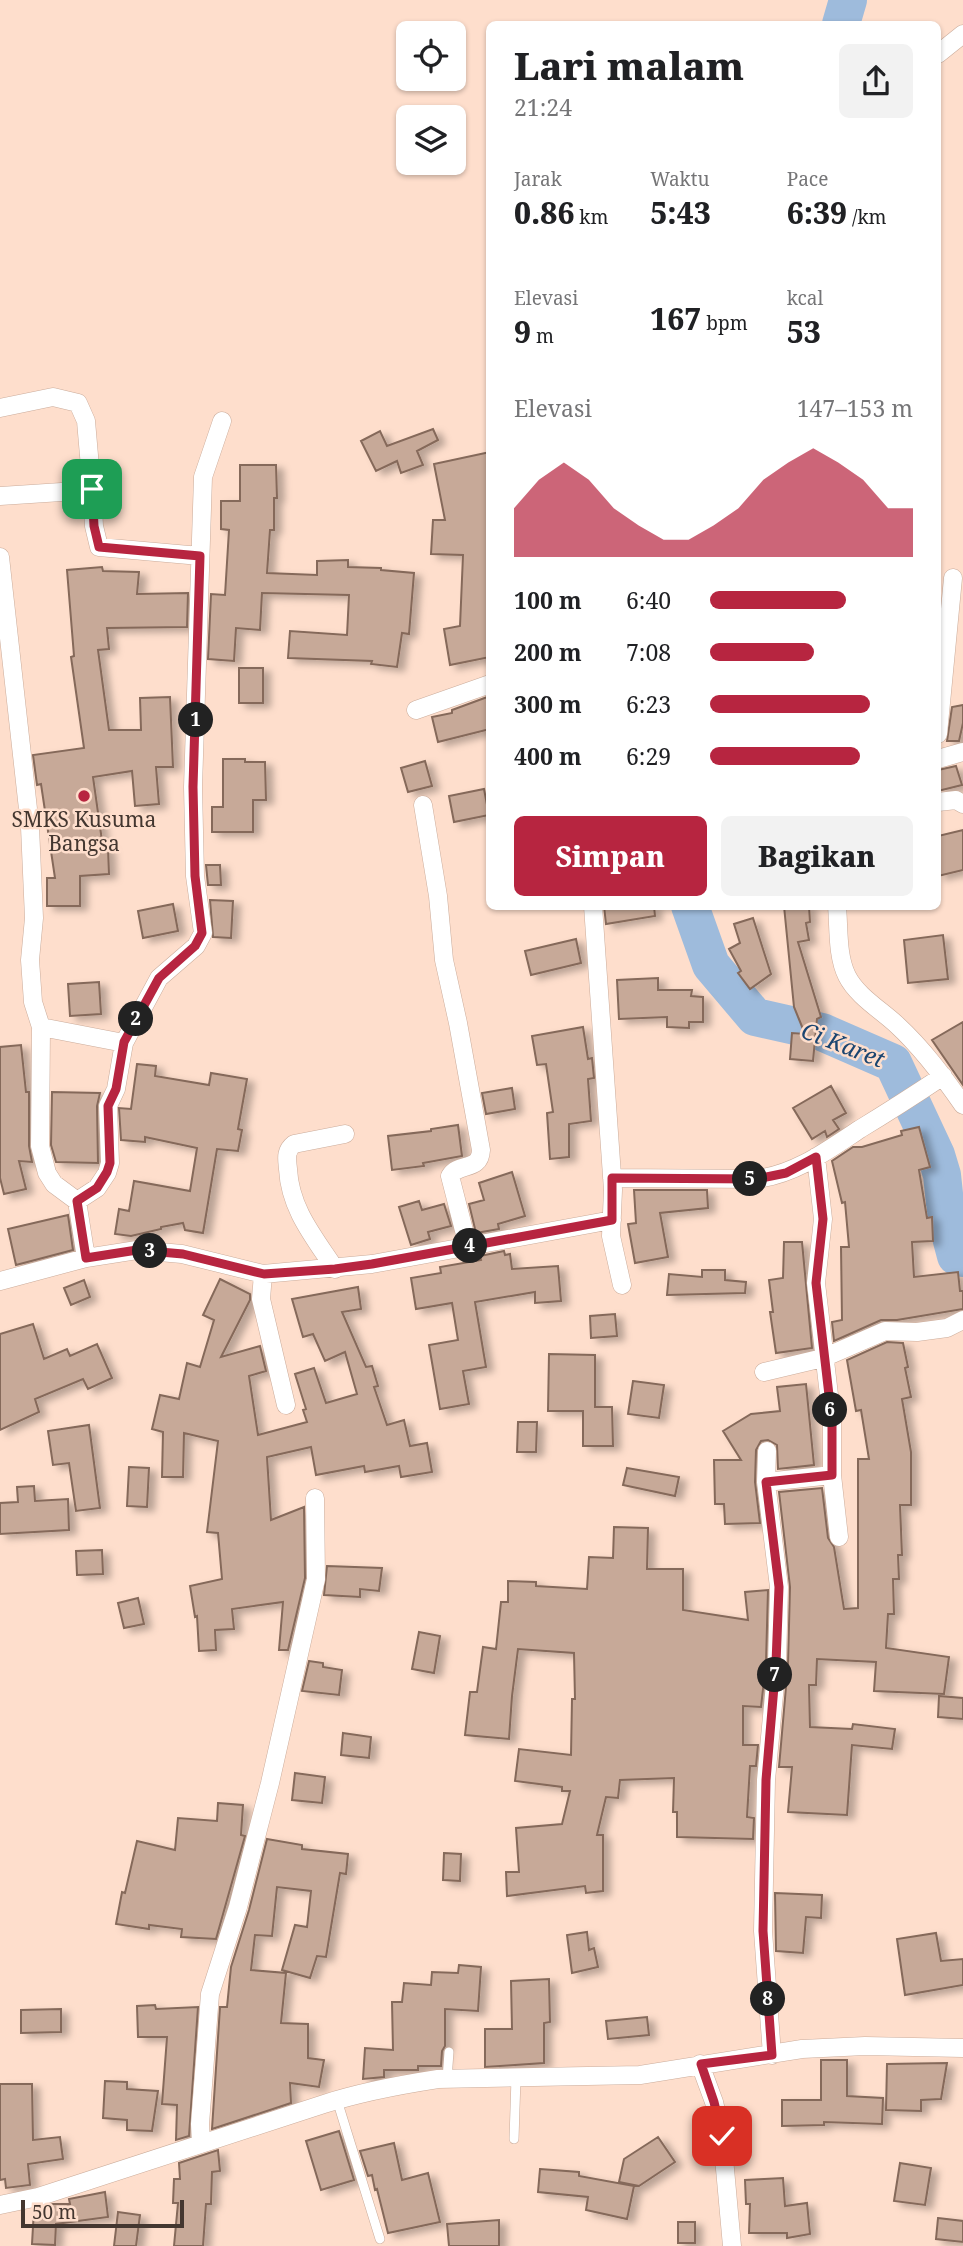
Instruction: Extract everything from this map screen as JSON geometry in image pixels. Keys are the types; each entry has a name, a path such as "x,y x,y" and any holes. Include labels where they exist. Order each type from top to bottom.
{"street":[{"path":"941,51 961,33"},
{"path":"0,408 53,397 78,403 86,421 94,526 99,547 200,556"},
{"path":"77,1201 97,1188 110,1163 108,1106 116,1089 124,1042 159,978 195,946 202,933 194,864 193,787 203,470 222,421"},
{"path":"0,496 92,489"},
{"path":"0,557 4,642 30,827 34,918 30,946 31,977 33,1002 41,1027 40,1146 42,1160 54,1184 77,1201 86,1258"},
{"path":"941,698 951,578"},
{"path":"416,710 486,685"},
{"path":"941,758 963,752"},
{"path":"941,802 956,800 963,804"},
{"path":"423,805 438,896 444,960 481,1150 480,1159 475,1165 454,1171 450,1176 468,1247"},
{"path":"593,910 612,1178 611,1236 622,1286"},
{"path":"837,910 841,961 848,977 913,1040 963,1105"},
{"path":"41,1027 124,1042"},
{"path":"612,1178 757,1179 786,1173 816,1157 943,1076"},
{"path":"335,1269 296,1210 288,1176 287,1154 288,1148 294,1144 345,1134"},
{"path":"816,1157 823,1219 816,1269 823,1358 832,1421 832,1475 839,1537"},
{"path":"0,1281 86,1258 137,1250 183,1254 264,1274 335,1269 612,1220"},
{"path":"264,1274 261,1299 285,1405"},
{"path":"764,1372 823,1358 885,1331 917,1332 947,1328 963,1320"},
{"path":"767,1451 766,1482 779,1587 776,1663 766,1780 763,1917 772,2055"},
{"path":"766,1482 832,1475"},
{"path":"201,2144 200,2124 210,1994 238,1908 270,1783 316,1579 315,1498"},
{"path":"0,2205 38,2197 368,2091 447,2079 621,2077 802,2049 865,2046 963,2048"},
{"path":"701,2064 722,2136 732,2246"}],"lane":[{"path":"447,2079 449,2052"},
{"path":"514,2139 516,2078"},
{"path":"337,2100 380,2239"}],"building":[{"path":"433,429 438,440 417,451 423,465 401,473 397,461 376,471 361,441 380,431 387,446"},
{"path":"486,453 486,658 450,665 444,629 460,626 463,555 431,554 433,520 445,520 434,464"},
{"path":"240,465 276,465 277,498 274,498 274,530 270,530 267,573 317,575 317,561 348,560 348,567 414,573 409,634 402,633 397,667 371,664 372,661 288,658 290,631 347,635 349,595 262,593 260,630 236,628 234,661 208,659 211,594 225,595 229,530 221,529 221,501 240,501"},
{"path":"102,567 103,571 139,572 137,594 188,593 187,627 107,628 109,649 98,650 109,730 141,730 140,698 170,697 173,767 156,767 159,804 135,806 132,771 93,777 103,848 108,848 109,874 80,876 80,906 47,906 47,878 55,878 41,784 37,785 33,755 84,748 71,657 74,656 67,570"},
{"path":"239,668 263,668 263,703 239,703"},
{"path":"486,697 486,730 438,742 432,717 452,713 452,710"},
{"path":"963,705 959,741 947,741 952,707"},
{"path":"223,759 265,762 266,800 253,800 253,832 212,832 212,807 223,807"},
{"path":"425,761 432,786 408,792 401,768"},
{"path":"956,766 962,785 941,790 941,769"},
{"path":"484,789 486,816 454,822 449,796"},
{"path":"963,830 963,870 941,875 941,835"},
{"path":"206,865 220,865 221,885 208,885"},
{"path":"210,900 233,901 231,938 213,937"},
{"path":"173,904 178,931 143,938 138,911"},
{"path":"604,910 654,910 655,916 606,924"},
{"path":"784,910 809,910 810,922 806,923 809,940 798,942 821,1017 817,1019 813,1061 790,1059 792,1033 805,1034 794,1007"},
{"path":"753,918 771,974 750,989 738,973 741,971 729,949 740,943 734,924"},
{"path":"943,935 948,979 908,983 904,940"},
{"path":"576,939 581,963 531,975 525,951"},
{"path":"658,978 658,990 692,990 691,996 703,997 703,1022 689,1022 689,1028 667,1027 667,1017 619,1019 617,980"},
{"path":"99,982 101,1014 70,1016 68,984"},
{"path":"963,1022 963,1085 932,1040"},
{"path":"583,1027 588,1059 592,1058 594,1078 588,1079 591,1121 569,1124 569,1157 550,1159 547,1113 553,1112 546,1064 537,1065 532,1036"},
{"path":"21,1045 26,1092 29,1092 29,1146 32,1162 19,1161 26,1189 4,1194 0,1178 0,1047"},
{"path":"137,1064 156,1066 155,1076 209,1085 211,1073 247,1079 238,1129 242,1130 238,1151 217,1149 203,1233 185,1230 183,1223 131,1236 115,1234 119,1209 129,1211 134,1181 190,1191 197,1148 145,1137 145,1142 121,1140 119,1108 131,1109"},
{"path":"831,1086 846,1113 833,1120 839,1129 827,1137 825,1131 812,1139 793,1108"},
{"path":"512,1088 515,1109 486,1114 482,1093"},
{"path":"52,1092 100,1093 97,1106 98,1163 56,1162 51,1145"},
{"path":"458,1125 462,1156 423,1163 424,1166 392,1170 388,1136"},
{"path":"919,1127 930,1167 919,1170 927,1218 932,1217 933,1241 912,1242 914,1277 958,1272 960,1291 963,1291 963,1309 897,1320 881,1320 834,1341 832,1322 842,1320 841,1247 849,1247 845,1202 842,1203 832,1161 853,1147 862,1147 902,1135 901,1131"},
{"path":"512,1172 525,1216 498,1224 499,1229 476,1233 469,1204 484,1200 479,1183"},
{"path":"634,1190 707,1190 708,1208 660,1213 668,1257 635,1263 628,1224 636,1223"},
{"path":"419,1201 422,1210 444,1204 451,1226 428,1232 430,1239 411,1245 399,1207"},
{"path":"68,1215 73,1250 16,1265 8,1229"},
{"path":"784,1242 802,1242 812,1348 776,1353 769,1280 783,1278"},
{"path":"504,1251 505,1255 510,1254 512,1269 558,1266 561,1301 535,1303 535,1292 475,1302 486,1367 463,1371 469,1404 440,1409 429,1345 458,1340 452,1303 416,1309 411,1278 441,1273 440,1267 481,1260 480,1256"},
{"path":"702,1270 725,1270 725,1280 746,1282 745,1293 667,1295 669,1274 702,1277"},
{"path":"220,1279 250,1294 250,1300 221,1357 260,1346 266,1371 249,1376 258,1435 307,1422 303,1410 306,1409 295,1374 314,1368 326,1403 357,1394 345,1352 325,1361 313,1334 303,1337 292,1299 358,1287 361,1309 342,1312 366,1367 372,1366 378,1386 374,1387 387,1425 404,1420 410,1446 427,1443 432,1472 401,1477 399,1466 365,1472 364,1466 316,1475 311,1447 267,1457 271,1520 304,1507 305,1578 288,1650 279,1650 283,1602 232,1609 234,1629 215,1630 216,1650 199,1651 197,1616 195,1617 190,1586 222,1579 218,1533 207,1532 218,1441 184,1433 183,1477 162,1477 163,1432 152,1429 160,1395 179,1399 187,1363 200,1367 214,1320 203,1315"},
{"path":"84,1280 90,1297 71,1305 64,1288"},
{"path":"615,1314 617,1336 591,1338 590,1316"},
{"path":"33,1324 44,1359 67,1349 70,1356 97,1344 112,1378 88,1389 83,1379 35,1399 39,1412 0,1430 0,1334"},
{"path":"887,1342 903,1343 908,1367 905,1368 911,1397 902,1399 911,1452 911,1505 900,1505 902,1555 898,1555 899,1579 893,1579 894,1614 888,1614 886,1648 949,1657 944,1694 874,1691 876,1662 817,1659 816,1685 809,1685 810,1727 852,1729 853,1724 895,1729 892,1749 852,1745 847,1815 788,1812 792,1767 779,1767 788,1664 790,1587 779,1492 822,1488 828,1538 834,1547 844,1609 858,1608 858,1459 869,1459 861,1410 856,1411 847,1360"},
{"path":"549,1354 595,1355 595,1407 612,1407 613,1446 583,1446 583,1411 548,1411"},
{"path":"633,1381 664,1385 659,1418 628,1414"},
{"path":"806,1384 814,1465 778,1469 777,1445 768,1440 761,1441 756,1450 755,1482 760,1523 725,1524 724,1504 715,1504 714,1460 741,1460 723,1431 751,1414 780,1411 777,1387"},
{"path":"518,1422 537,1422 536,1452 517,1452"},
{"path":"89,1425 100,1508 76,1511 69,1463 53,1465 48,1431"},
{"path":"129,1467 149,1468 147,1507 127,1506"},
{"path":"627,1468 679,1477 675,1496 623,1485"},
{"path":"34,1486 35,1501 68,1499 69,1530 0,1534 0,1503 18,1502 17,1487"},
{"path":"614,1527 648,1528 647,1569 683,1569 683,1610 748,1620 745,1592 768,1590 766,1662 761,1707 743,1706 743,1745 758,1745 756,1766 750,1766 747,1817 754,1818 753,1839 677,1837 677,1812 673,1812 674,1778 620,1780 618,1798 606,1797 597,1835 603,1835 603,1891 586,1893 585,1886 507,1896 506,1872 519,1872 516,1828 562,1824 570,1791 562,1791 562,1787 515,1781 519,1749 571,1755 572,1699 575,1699 574,1653 518,1649 509,1739 465,1735 470,1692 477,1692 483,1647 496,1649 501,1602 508,1602 508,1581 536,1582 536,1586 587,1589 589,1557 613,1558"},
{"path":"102,1550 103,1574 77,1575 76,1551"},
{"path":"327,1566 382,1568 379,1591 360,1589 360,1597 324,1595"},
{"path":"138,1598 144,1624 124,1628 118,1603"},
{"path":"419,1632 440,1636 434,1673 412,1669"},
{"path":"309,1661 323,1663 323,1667 342,1670 339,1695 302,1691"},
{"path":"939,1696 963,1698 963,1719 938,1717"},
{"path":"343,1733 371,1737 369,1758 341,1755"},
{"path":"295,1773 325,1777 322,1803 292,1800"},
{"path":"218,1803 243,1805 241,1835 245,1836 216,1939 181,1937 182,1929 149,1925 149,1929 116,1924 137,1841 175,1850 178,1818 217,1821"},
{"path":"267,1839 302,1845 302,1849 348,1854 346,1874 340,1873 326,1957 317,1956 310,1978 282,1970 295,1925 307,1927 311,1891 277,1887 272,1936 255,1935 251,1970 286,1973 281,2023 308,2024 308,2058 324,2060 319,2087 290,2083 291,2103 212,2129 220,2007 227,2007 231,1967"},
{"path":"444,1853 461,1854 460,1881 443,1880"},
{"path":"775,1893 822,1895 821,1918 806,1917 803,1953 776,1951"},
{"path":"587,1932 589,1950 594,1948 598,1967 572,1973 567,1935"},
{"path":"936,1933 941,1961 963,1959 963,1985 905,1995 897,1939"},
{"path":"459,1965 481,1967 478,2011 445,2009 445,2046 441,2066 418,2066 418,2070 384,2070 384,2077 363,2079 365,2048 393,2050 392,2002 402,2002 404,1983 431,1985 432,1972 458,1973"},
{"path":"549,1979 550,2022 544,2023 544,2063 485,2067 485,2029 512,2029 511,1981"},
{"path":"155,2005 156,2009 198,2007 189,2136 176,2140 177,2105 162,2104 167,2037 138,2037 137,2006"},
{"path":"61,2009 61,2032 21,2033 21,2010"},
{"path":"647,2017 649,2035 608,2039 606,2021"},
{"path":"821,2060 847,2060 847,2096 883,2098 882,2124 824,2122 824,2125 782,2126 782,2100 821,2100"},
{"path":"947,2063 941,2099 921,2100 921,2111 886,2110 887,2064"},
{"path":"105,2081 127,2082 127,2089 158,2091 152,2131 127,2130 127,2120 103,2118"},
{"path":"0,2084 32,2084 33,2140 60,2137 63,2159 28,2164 30,2185 6,2188 5,2179 0,2180"},
{"path":"339,2131 354,2180 321,2190 306,2141"},
{"path":"658,2137 675,2162 639,2186 619,2182 624,2159"},
{"path":"394,2143 402,2180 428,2173 440,2222 388,2233 377,2189 375,2190 372,2175 368,2176 360,2151"},
{"path":"218,2150 220,2171 212,2172 211,2204 206,2204 203,2246 174,2246 178,2203 173,2203 174,2179 180,2179 179,2163"},
{"path":"900,2163 931,2168 925,2205 894,2201"},
{"path":"540,2169 579,2172 579,2176 634,2186 627,2219 586,2210 588,2197 538,2192"},
{"path":"783,2178 785,2206 807,2203 810,2234 787,2238 787,2233 749,2233 750,2204 746,2204 745,2180"},
{"path":"105,2192 108,2217 56,2224 55,2245 32,2244 34,2209 53,2204 70,2204 69,2199"},
{"path":"118,2212 140,2215 136,2246 114,2246"},
{"path":"938,2218 963,2221 963,2242 936,2239"},
{"path":"499,2220 499,2246 449,2246 447,2224"},
{"path":"678,2222 695,2222 695,2243 678,2243"}],"waterway":[{"name":"Ci Karet","path":"842,21 848,0"},
{"name":"Ci Karet","path":"691,910 711,965 755,1017 822,1032 893,1063 936,1155 942,1175 947,1222 956,1256 963,1258"}],"place":[{"name":"SMKS Kusuma Bangsa","path":"84,796"}],"route":[{"path":"92,489 94,526 99,547 200,556 193,851 202,933 195,946 159,978 147,995 124,1042 116,1089 108,1106 110,1163 97,1188 77,1201 86,1258 137,1250 183,1254 264,1274 372,1264 612,1220 612,1178 757,1179 786,1173 816,1157 823,1219 816,1283 832,1421 832,1475 766,1482 779,1587 776,1663 766,1780 763,1931 772,2055 701,2064 722,2136"}]}
